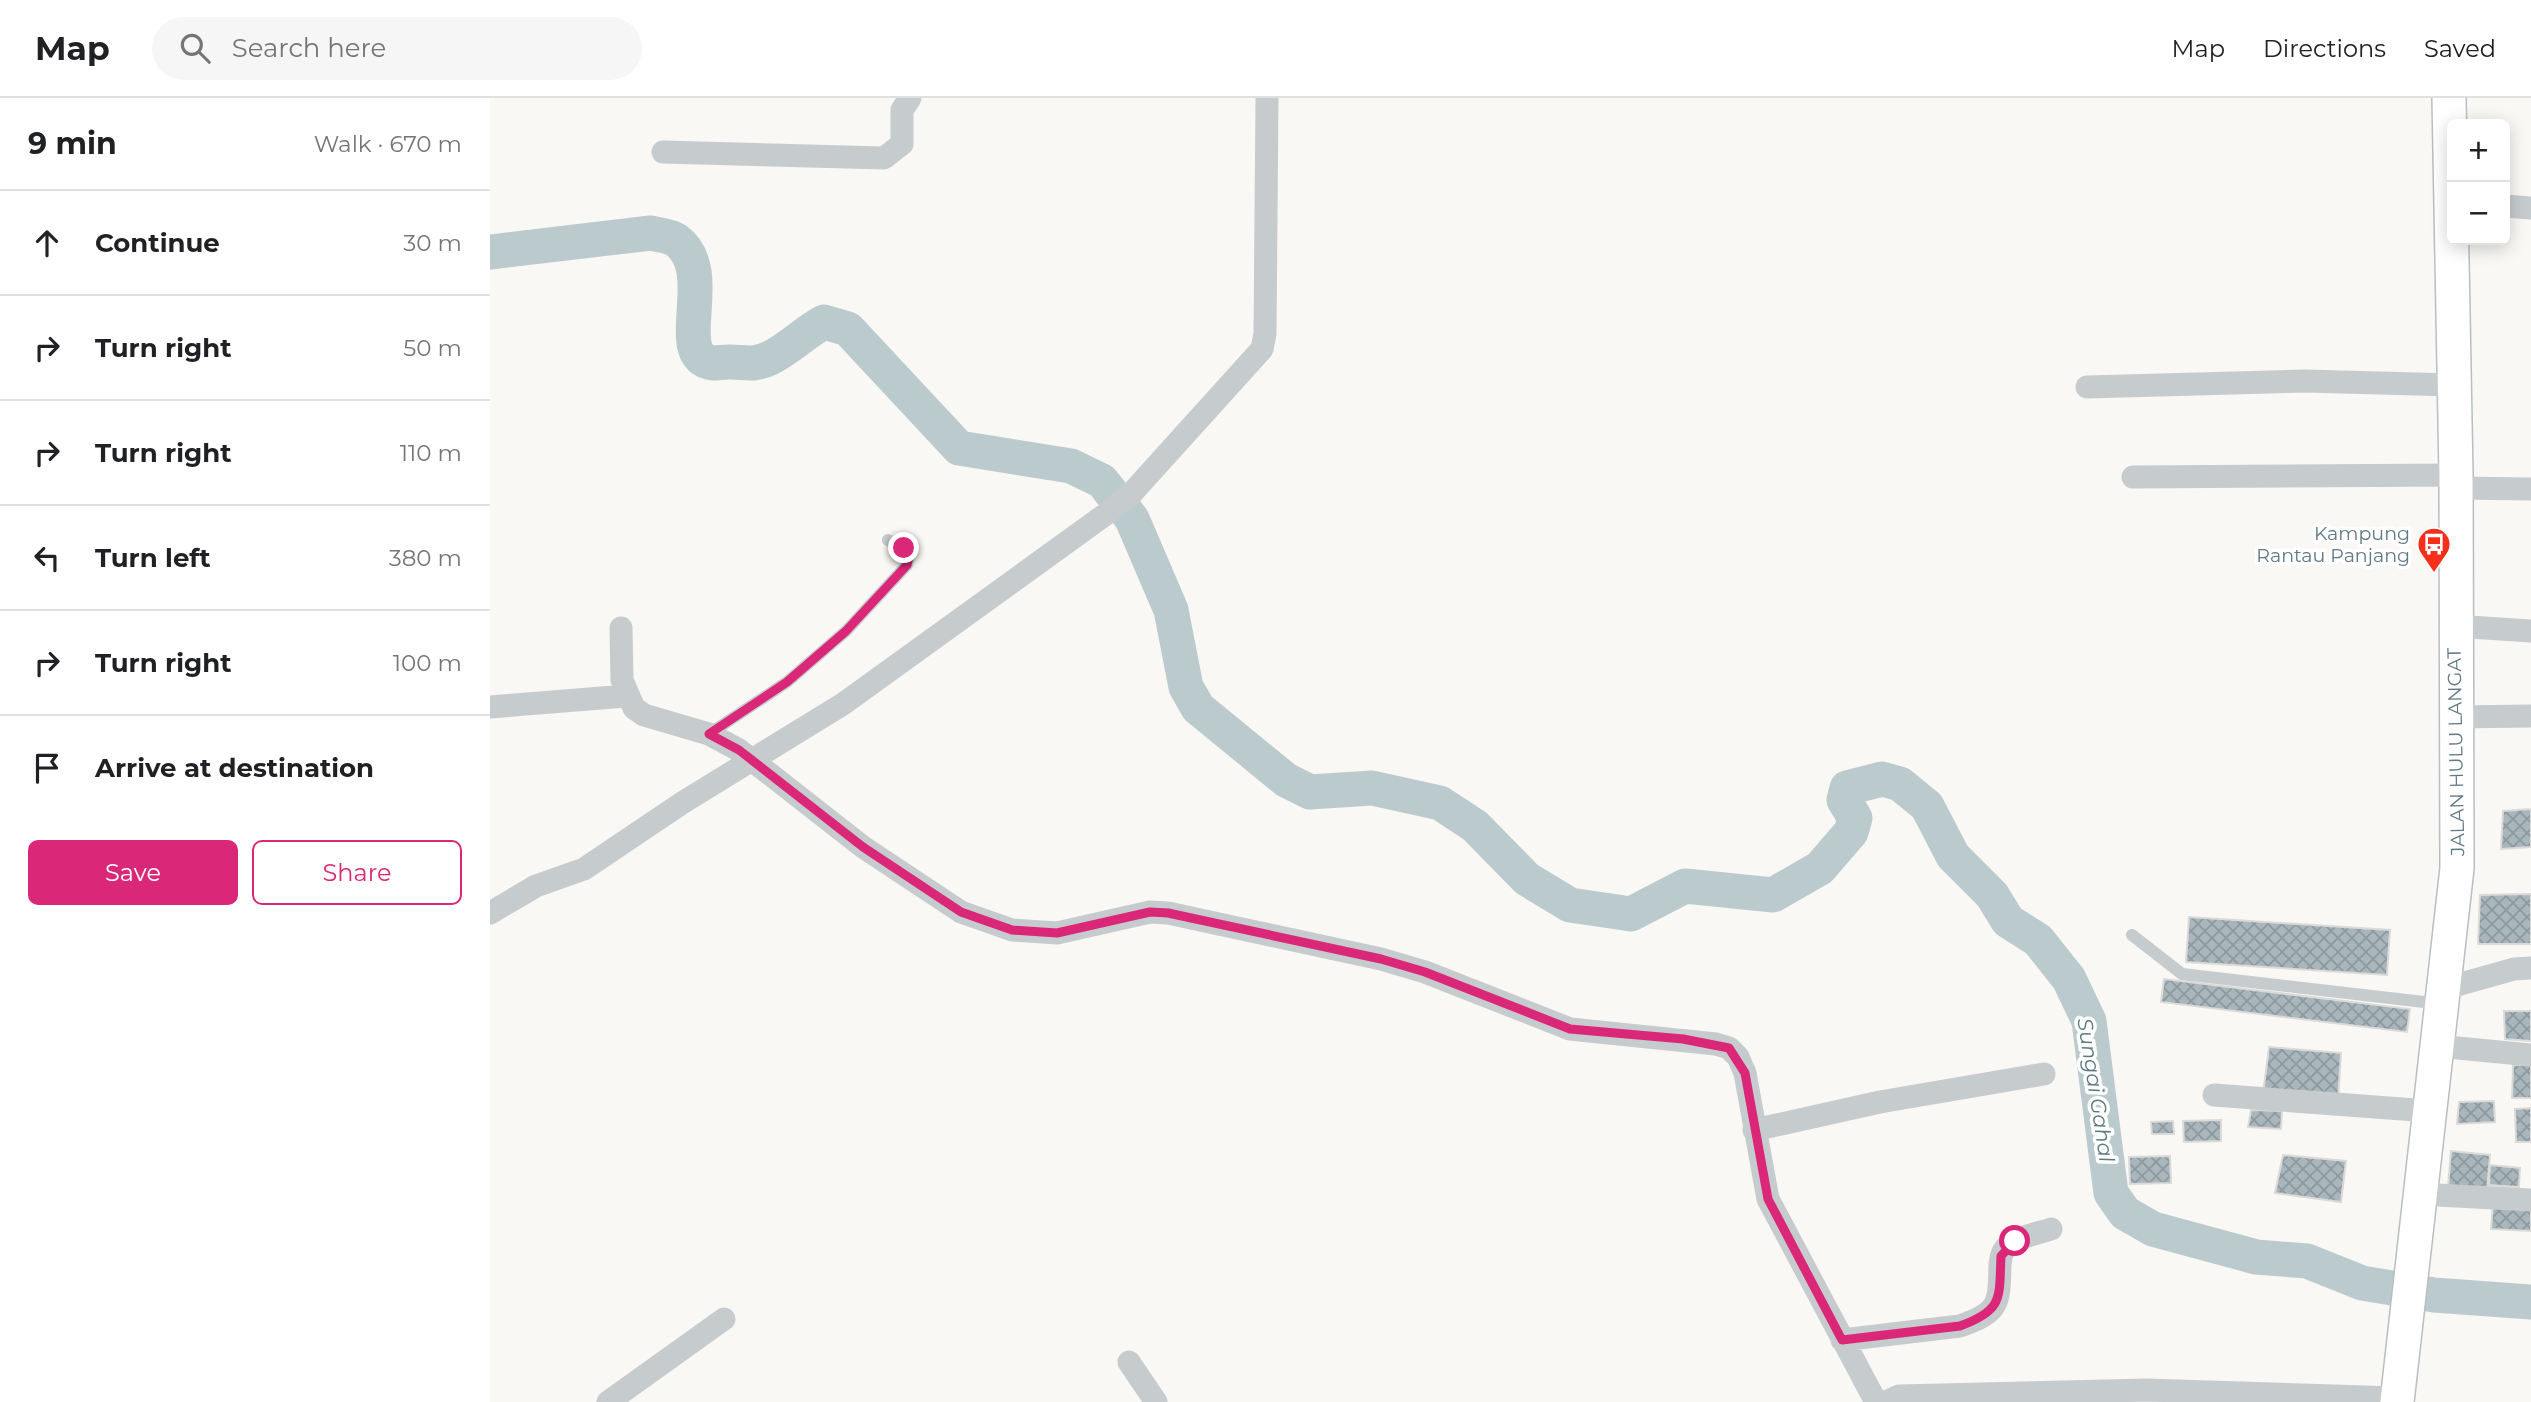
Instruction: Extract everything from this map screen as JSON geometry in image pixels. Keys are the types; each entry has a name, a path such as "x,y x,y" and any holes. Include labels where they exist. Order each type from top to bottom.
{"street":[{"path":"663,152 884,158 902,144 902,110 910,98"},
{"path":"490,913 536,886 584,869 843,704 1131,494 1262,349 1265,334 1269,210 1267,98"},
{"name":"JALAN HULU LANGAT","path":"2449,98 2451,182"},
{"path":"2510,206 2531,208"},
{"name":"JALAN HULU LANGAT","path":"2397,1400 2457,868 2452,245"},
{"path":"2087,387 2305,381 2454,385"},
{"path":"2133,477 2456,481 2531,489"},
{"path":"2454,626 2531,631"},
{"path":"621,628 622,681 626,696 644,715 709,734 752,760 863,847 961,912 1012,930 1057,933 1150,912 1168,913 1381,959 1425,972 1570,1029 1716,1044 1729,1048 1745,1073 1762,1178 1777,1220 1876,1402"},
{"path":"490,707 626,696"},
{"path":"2455,717 2531,716"},
{"path":"2442,996 2514,969 2531,968"},
{"path":"2437,1046 2531,1055"},
{"path":"1754,1130 1880,1102 2044,1074"},
{"path":"2214,1095 2429,1111"},
{"path":"2419,1194 2531,1200"},
{"path":"1842,1340 1960,1326 1978,1320 1995,1308 2000,1297 2001,1256 2005,1248 2015,1241 2051,1229"},
{"path":"608,1402 724,1319"},
{"path":"1129,1362 1156,1402"},
{"path":"1886,1402 1899,1396 2147,1390 2397,1400"}],"lane":[{"path":"709,734 787,682 836,640 907,565 909,556 904,548 888,540"},
{"path":"2132,935 2182,974 2442,996"}],"building":[{"path":"2531,809 2531,847 2501,849 2503,811"},
{"path":"2531,894 2531,944 2478,944 2480,895"},
{"path":"2189,917 2390,930 2387,975 2186,962"},
{"path":"2164,979 2410,1009 2407,1032 2161,1002"},
{"path":"2504,1011 2531,1011 2531,1041 2505,1039"},
{"path":"2269,1047 2341,1053 2338,1101 2263,1094"},
{"path":"2513,1065 2531,1065 2531,1098 2512,1098"},
{"path":"2494,1101 2495,1122 2457,1124 2459,1102"},
{"path":"2531,1108 2531,1142 2516,1142 2515,1109"},
{"path":"2251,1110 2282,1111 2281,1129 2248,1127"},
{"path":"2221,1120 2221,1141 2184,1142 2183,1121"},
{"path":"2173,1121 2174,1134 2152,1134 2151,1122"},
{"path":"2451,1151 2490,1155 2487,1191 2448,1187"},
{"path":"2283,1155 2346,1161 2341,1202 2275,1193"},
{"path":"2170,1156 2171,1183 2130,1184 2129,1157"},
{"path":"2490,1165 2520,1168 2519,1187 2489,1185"},
{"path":"2493,1204 2531,1205 2531,1231 2491,1229"}],"waterway":[{"name":"Sungai Gahal","path":"490,252 651,233 671,238 688,254 694,272 694,345 700,357 713,363 759,362 777,354 824,322 848,329 959,448 1071,466 1102,481 1132,519 1171,610 1186,687 1198,708 1286,780 1310,792 1372,788 1440,803 1475,826 1527,879 1570,905 1631,914 1685,886 1773,895 1820,868 1851,832 1855,818 1844,800 1847,788 1882,779 1900,784 1927,806 1953,856 1992,895 2008,921 2038,940 2069,979 2089,1021 2111,1193 2125,1213 2153,1229 2256,1257 2307,1261 2362,1283 2434,1295 2531,1302"}],"place":[{"name":"Kampung Rantau Panjang","path":"2434,574"}],"route":[{"path":"904,548 909,556 907,565 846,631 787,682 709,734 739,750 863,847 961,912 1012,930 1057,933 1150,912 1168,913 1381,959 1425,972 1570,1029 1683,1039 1729,1048 1738,1057 1745,1073 1762,1178 1768,1199 1842,1340 1960,1326 1978,1320 1995,1308 2000,1297 2001,1256 2005,1248 2015,1241"}]}
